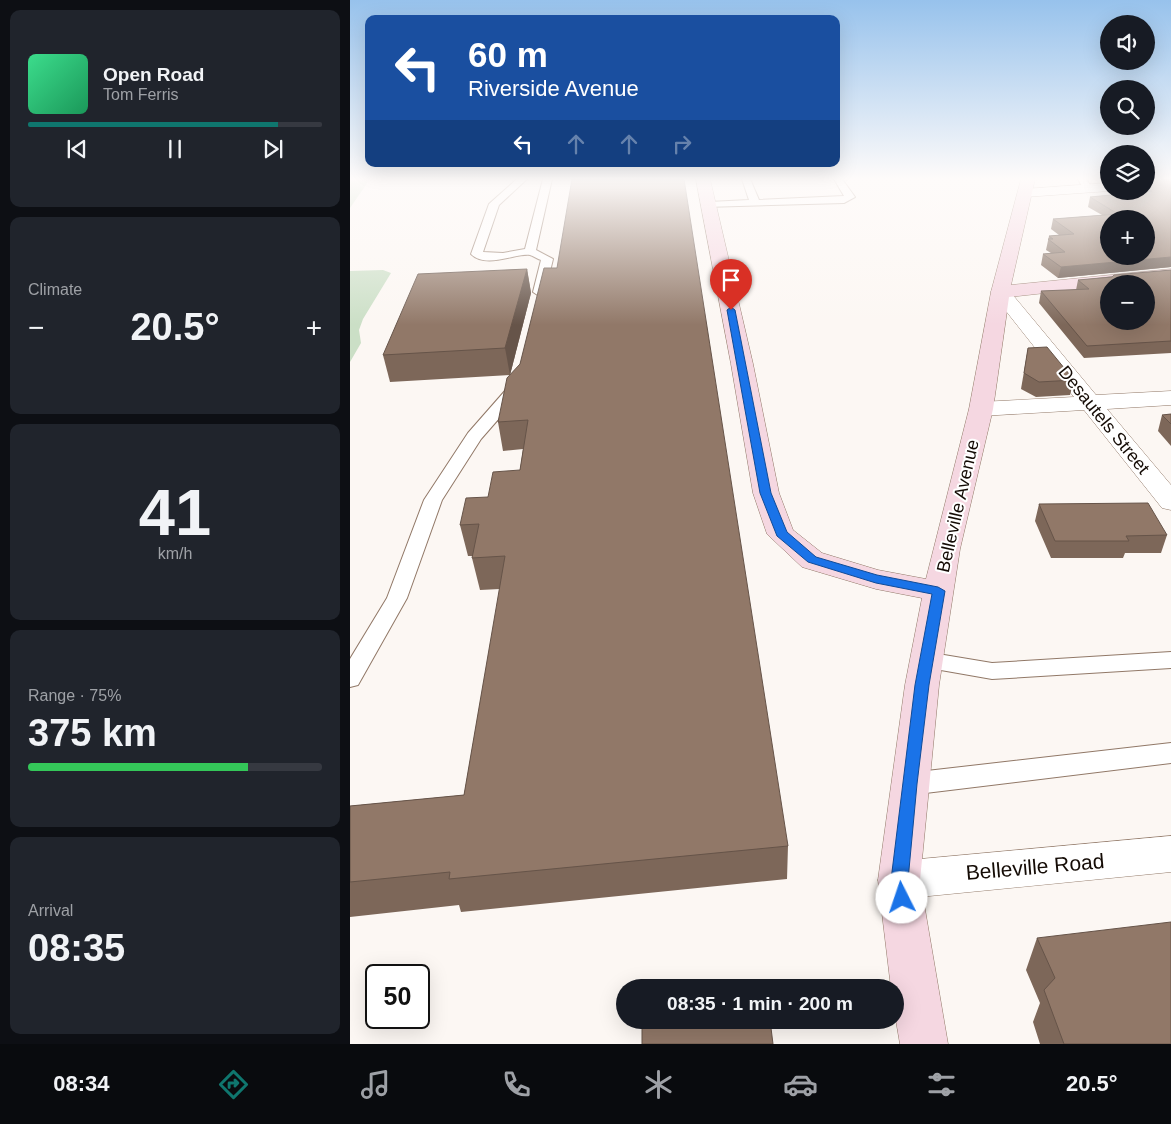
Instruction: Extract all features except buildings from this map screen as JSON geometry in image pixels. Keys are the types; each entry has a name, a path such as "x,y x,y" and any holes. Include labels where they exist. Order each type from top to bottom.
{"main road":[{"path":"714,228 766,493 781,534 812,560 876,579 938,591"},
{"name":"Belleville Avenue","path":"924,1044 917,1008 900,880 909,784 926,660 946,549 981,409 1000,292 1016,228"},
{"path":"1000,292 1171,274"}],"street":[{"name":"Desautels Street","path":"1000,292 1171,502"},
{"path":"981,409 1171,398"},
{"name":"Belleville Road","path":"900,880 1171,854"}],"lane":[{"path":"486,228 477,254 485,256 530,251 547,259 536,306"},
{"path":"530,251 536,228"},
{"path":"350,679 397,598 433,500 474,436 515,391 520,372"},
{"path":"926,660 992,672 1171,660"},
{"path":"909,784 1171,753"}],"green space":[{"path":"383,270 391,273 363,319 359,330 361,343 350,362 350,271"}],"route":[{"path":"731,310 766,493 781,534 812,560 876,579 938,591 922,685 914,761 909,784 900,880 902,898"}]}
